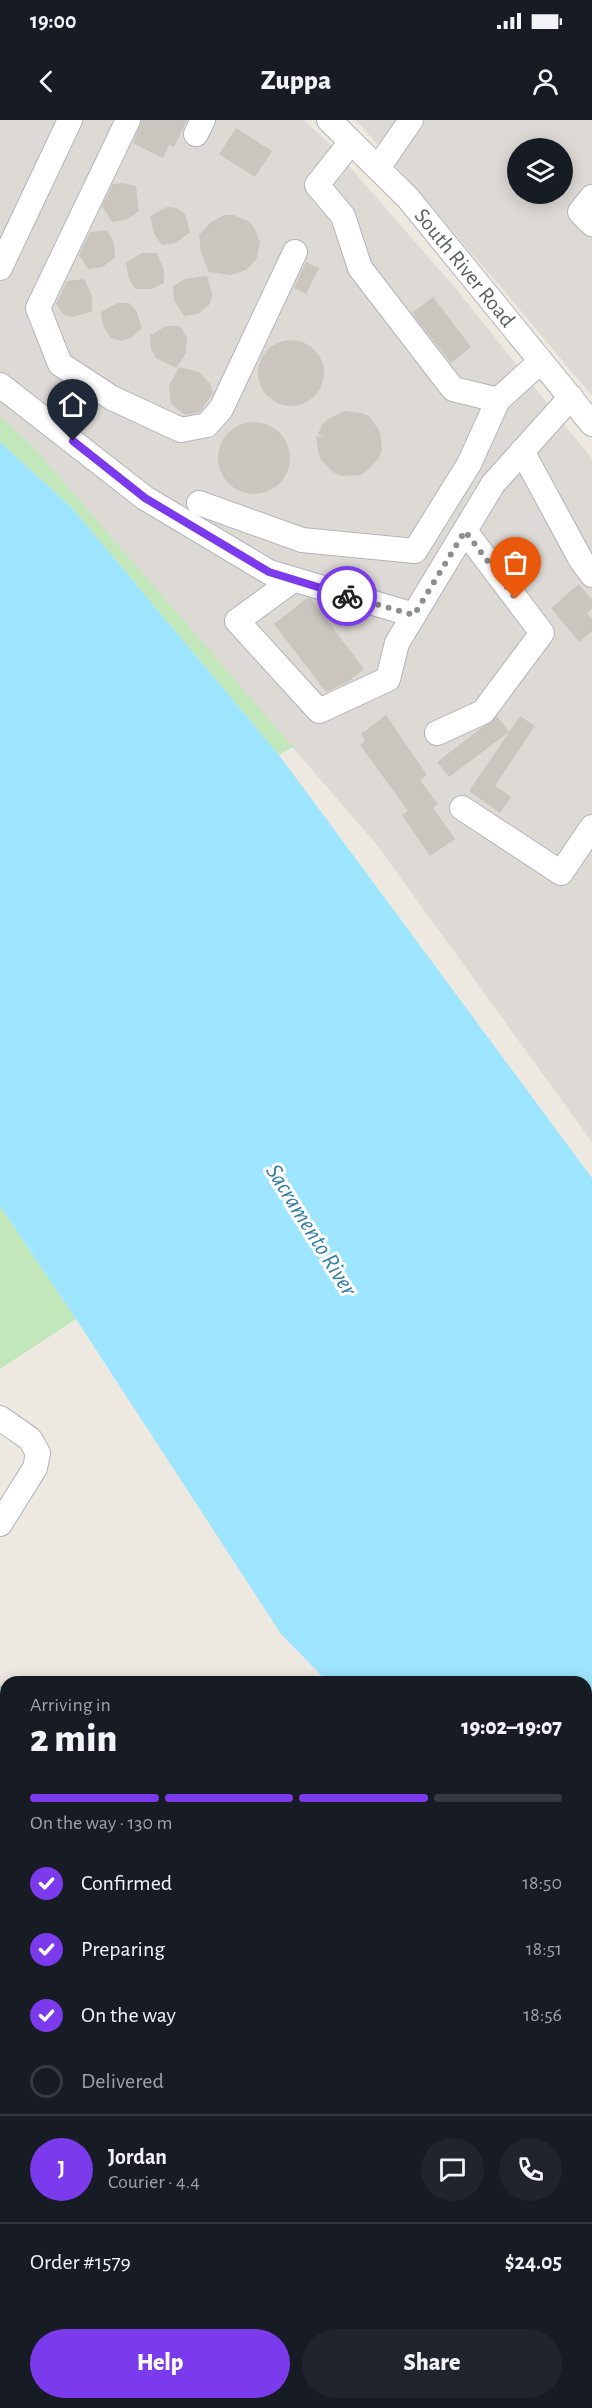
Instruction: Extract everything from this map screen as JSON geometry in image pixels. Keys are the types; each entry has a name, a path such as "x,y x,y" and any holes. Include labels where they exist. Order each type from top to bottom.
{"street":[{"path":"0,268 70,120"},
{"path":"128,120 38,308 60,364 112,398 181,430 207,426 221,409 295,252"},
{"name":"South River Road","path":"329,120 408,198 592,424"},
{"path":"378,168 411,120"},
{"path":"351,142 317,185 343,216 360,268 453,389 498,400"},
{"path":"592,197 580,212 592,224"},
{"path":"200,503 302,540 415,551 469,464 498,400 541,361"},
{"path":"0,385 145,498 269,572 414,615"},
{"path":"293,580 237,621 319,711 388,679 397,643 493,484 571,397"},
{"path":"522,451 581,560 592,575"},
{"path":"437,733 483,712 542,633 465,531"},
{"path":"462,808 561,873 592,828"},
{"path":"0,1418 30,1439 38,1453 35,1468 0,1524"}],"shaded area":[{"path":"0,120 303,120 329,143 456,289 592,459 592,1142 377,845 35,449 0,416"},
{"path":"356,120 592,120 592,396 506,293"}],"green space":[{"path":"0,416 35,449 293,747 279,755 72,508 0,442"},
{"path":"0,1206 76,1319 0,1369"}],"water":[{"name":"Sacramento River","path":"0,442 72,508 279,755 592,1178 592,1676 322,1676 281,1634 0,1206"}],"building":[{"path":"142,120 187,120 174,147 169,145 163,158 133,143"},
{"path":"236,128 272,151 255,177 219,154"},
{"path":"123,183 136,186 139,211 126,220 112,222 102,206 113,184"},
{"path":"167,207 177,208 185,214 190,232 176,243 162,245 154,234 150,216"},
{"path":"225,215 233,215 248,221 254,227 260,242 257,258 252,264 246,270 231,275 209,272 201,252 199,235 211,222"},
{"path":"107,230 114,243 115,258 102,267 88,269 79,255 90,232"},
{"path":"142,253 157,253 164,270 164,283 151,289 135,289 128,276 126,262"},
{"path":"306,262 319,268 306,294 294,288"},
{"path":"207,276 212,294 210,304 198,314 184,316 174,300 173,286 185,279"},
{"path":"84,279 92,296 92,311 74,317 64,315 56,304 67,281"},
{"path":"433,297 471,347 451,363 412,313"},
{"path":"118,303 129,303 136,310 142,328 131,338 121,341 111,338 103,326 101,312"},
{"path":"166,326 180,326 187,338 186,353 176,368 156,358 151,349 150,335"},
{"path":"291,340 303,343 314,350 321,361 324,373 321,385 314,396 303,403 291,406 279,403 268,396 261,385 258,373 261,361 268,350 279,343"},
{"path":"179,367 199,372 211,385 213,393 200,412 185,415 171,404 169,386"},
{"path":"344,411 362,413 370,417 380,432 382,449 379,458 360,475 342,476 333,472 321,460 318,451 316,436 323,437 318,434 322,425 328,419"},
{"path":"261,422 280,432 288,444 290,458 288,472 280,484 268,492 247,494 228,484 220,472 218,451 228,432 240,424"},
{"path":"579,584 592,600 592,609 587,613 592,619 592,631 579,642 551,608"},
{"path":"307,598 311,599 364,669 348,682 326,692 274,624"},
{"path":"386,715 427,775 420,780 438,804 433,808 455,839 430,856 402,815 408,811 360,745 365,741 361,734"},
{"path":"497,716 509,732 449,777 437,762"},
{"path":"520,716 535,726 495,786 511,797 500,813 469,791"}],"way so far":[{"path":"347,596 414,615 465,531 516,599"}],"route":[{"path":"73,441 145,498 269,572 347,596"}]}
